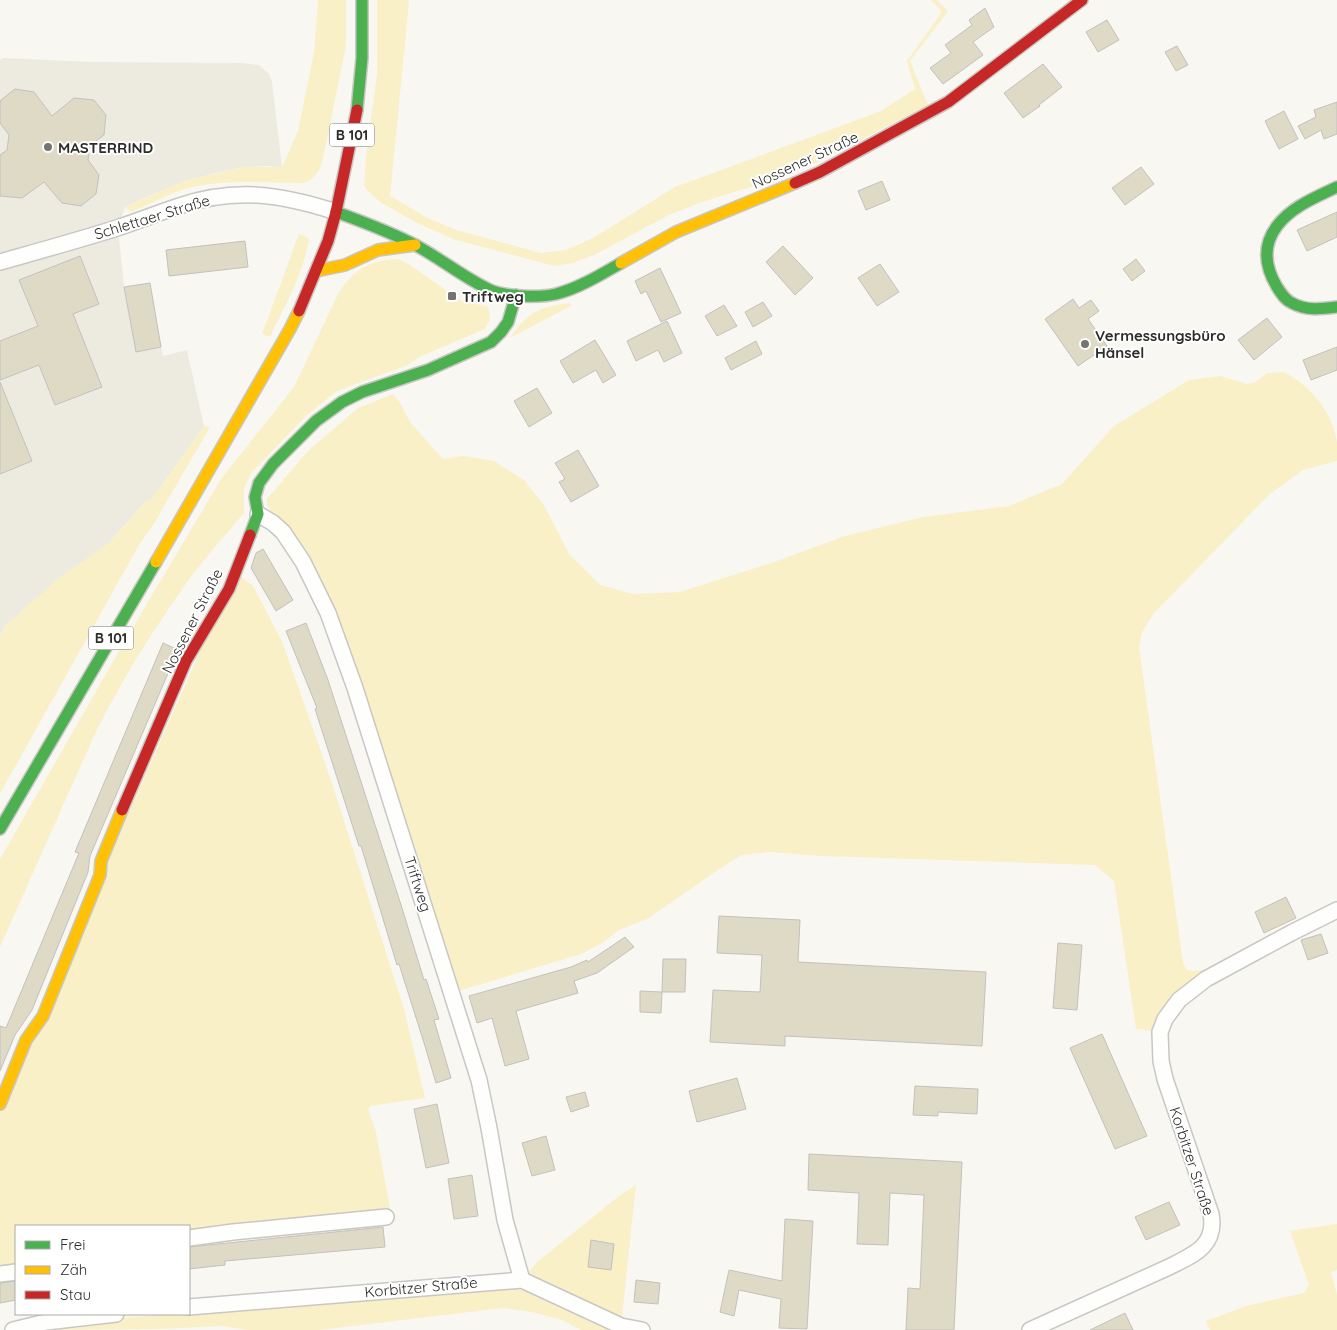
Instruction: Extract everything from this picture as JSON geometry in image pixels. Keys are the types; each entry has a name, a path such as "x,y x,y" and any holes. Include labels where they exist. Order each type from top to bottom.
{"street":[{"name":"B 101","path":"0,829 281,344 305,298 328,241 336,212 359,98 362,58 362,0"},
{"name":"Nossener Straße","path":"336,212 415,245 490,290 516,296 556,294 584,284 676,232 820,172 881,140 948,102 1082,0"},
{"path":"1337,187 1299,206 1284,218 1269,240 1266,255 1270,277 1285,299 1294,305 1309,309 1337,306"},
{"name":"Schlettaer Straße","path":"0,262 118,228 180,205 225,196 265,195 284,197 336,212"},
{"path":"316,270 345,265 378,250 415,245"},
{"name":"Nossener Straße","path":"0,1104 26,1040 43,1016 100,875 101,861 186,661 229,589 258,514 254,504 256,487 265,472 314,422 343,401 374,387 429,369 492,342 498,337 509,321 514,310 516,296"},
{"name":"Triftweg","path":"258,514 283,532 303,562 328,613 355,688 479,1080 490,1128 505,1220 522,1280"},
{"name":"Korbitzer Straße","path":"1030,1330 1169,1267 1200,1249 1210,1236 1213,1221 1165,1079 1161,1061 1160,1032 1172,1008 1206,979 1337,910"},
{"path":"190,1238 386,1217"},
{"path":"0,1274 15,1272"},
{"name":"Korbitzer Straße","path":"190,1307 522,1280 621,1326 642,1330"},
{"path":"13,1330 46,1322 107,1315"}],"shaded area":[{"path":"318,0 346,0 346,45 324,155 319,170 313,178 303,183 247,182 192,187 131,212 125,207 186,180 246,167 282,167 298,131 314,53"},
{"path":"377,0 408,0 409,3 390,196 428,218 456,230 541,253 566,250 593,238 675,187 881,111 915,89 907,61 942,12 931,0 937,0 948,11 910,61 928,105 820,161 786,176 699,203 667,216 596,254 573,263 554,266 453,239 415,222 380,202 364,185 377,73"},
{"path":"3,58 93,62 243,63 259,65 269,74 272,82 282,167 246,167 211,174 158,192 125,207 118,228 124,287 136,352 161,347 163,356 187,350 204,426 152,499 145,502 109,543 5,626 2,634 0,634 0,60"},
{"path":"299,234 309,238 307,251 293,289 270,337 262,334"},
{"path":"398,259 410,265 463,302 487,306 490,315 487,326 485,329 419,357 408,365 337,391 306,416 252,472 244,488 244,513 201,563 175,599 115,695 94,736 0,947 0,859 126,639 221,479 294,387 339,292 351,277 364,267 379,261"},
{"path":"570,303 571,306 510,338 522,322 535,312 550,306"},
{"path":"1284,372 1303,384 1325,410 1337,442 1337,461 1303,470 1270,494 1154,613 1142,632 1139,647 1183,963 1187,970 1208,969 1206,979 1160,1032 1136,1029 1114,881 1095,865 821,856 770,852 742,855 647,919 619,930 604,942 581,954 452,993 355,688 303,562 258,514 270,510 267,505 267,499 309,450 358,408 393,394 410,422 443,459 464,456 494,461 524,480 544,505 569,554 600,585 633,594 680,592 771,563 845,536 923,517 1009,506 1062,484 1114,426 1189,380 1220,376 1247,384 1256,382 1267,373"},
{"path":"204,426 210,427 155,522 139,545 0,794 0,634 3,633 5,626 59,578 109,543 145,502 152,499"},
{"path":"235,572 253,586 282,641 332,783 404,1009 425,1098 370,1106 368,1109 376,1132 391,1214 190,1238 190,1225 15,1225 15,1272 0,1274 0,1104"},
{"path":"636,1185 621,1326 642,1330 581,1330 562,1320 532,1312 503,1308 319,1330 248,1330 222,1326 159,1329 39,1330 132,1317 190,1315 522,1280 537,1262 619,1196"},
{"path":"1337,1224 1337,1270 1331,1272 1337,1295 1337,1330 1210,1330 1206,1321 1246,1306 1304,1293 1309,1285 1290,1231"}],"building":[{"path":"985,8 994,27 973,42 983,55 943,84 930,68 951,53 945,45 972,25 969,20"},
{"path":"1107,20 1119,40 1098,52 1086,32"},
{"path":"1177,46 1188,65 1176,71 1165,52"},
{"path":"1043,64 1062,87 1023,118 1004,93"},
{"name":"MASTERRIND","path":"15,89 34,92 52,116 74,98 94,100 106,115 104,135 90,145 88,160 99,175 96,194 81,206 62,203 44,182 22,198 0,196 0,155 7,150 9,135 0,123 0,104 1,100"},
{"path":"1337,102 1337,134 1324,139 1321,130 1305,139 1298,126 1316,117 1314,110"},
{"path":"1284,111 1298,139 1279,149 1265,121"},
{"path":"1141,167 1154,184 1125,205 1112,188"},
{"path":"882,181 890,200 866,210 858,191"},
{"path":"1337,212 1337,237 1307,251 1297,230"},
{"path":"245,241 248,267 169,276 166,250"},
{"path":"783,246 813,278 795,295 766,262"},
{"path":"80,256 99,304 73,314 102,387 55,405 39,365 0,380 0,341 38,326 19,280"},
{"path":"1136,259 1145,271 1132,281 1123,269"},
{"path":"880,264 899,292 877,306 858,278"},
{"path":"660,268 681,313 661,322 646,291 641,294 635,281"},
{"path":"150,283 161,347 136,352 124,287"},
{"path":"1073,299 1079,308 1091,300 1099,311 1088,319 1107,346 1078,366 1045,319"},
{"path":"763,302 772,316 753,327 745,312"},
{"path":"724,305 737,326 717,336 705,316"},
{"path":"1267,318 1282,337 1254,360 1238,340"},
{"path":"667,321 682,353 664,362 658,350 636,361 627,341"},
{"path":"595,340 616,375 603,383 596,370 573,383 560,361"},
{"path":"756,341 762,354 731,370 725,358"},
{"path":"1337,347 1337,370 1311,380 1303,360"},
{"path":"0,382 32,461 0,474"},
{"path":"537,388 552,413 529,427 514,401"},
{"path":"578,450 599,486 571,502 559,482 565,479 555,463"},
{"path":"263,549 293,600 276,611 251,568 256,553"},
{"path":"306,623 328,680 424,980 426,979 439,1019 434,1020 451,1078 436,1083 399,964 397,965 361,846 359,846 315,709 317,708 286,631"},
{"path":"163,643 178,650 90,856 88,872 32,1010 15,1035 0,1071 0,1026 6,1028 79,853 75,852"},
{"path":"1286,897 1296,918 1264,933 1255,912"},
{"path":"719,916 800,920 798,962 986,972 982,1046 785,1036 785,1046 710,1042 713,990 760,992 762,955 717,953"},
{"path":"1321,934 1328,953 1308,960 1301,940"},
{"path":"625,937 634,947 597,973 574,981 578,993 516,1011 529,1059 505,1066 492,1018 477,1023 469,996 571,967 587,960 588,962"},
{"path":"1058,943 1082,945 1077,1010 1053,1008"},
{"path":"663,959 686,959 685,992 662,992"},
{"path":"640,991 662,992 661,1013 640,1012"},
{"path":"1102,1034 1147,1136 1115,1149 1070,1048"},
{"path":"737,1078 746,1109 697,1122 689,1091"},
{"path":"915,1086 978,1089 977,1114 938,1112 938,1116 913,1115"},
{"path":"585,1092 589,1106 571,1112 566,1097"},
{"path":"437,1104 449,1163 426,1168 414,1109"},
{"path":"546,1136 555,1170 532,1176 522,1143"},
{"path":"809,1154 962,1162 954,1330 906,1330 908,1288 920,1289 924,1195 890,1193 888,1245 857,1244 859,1193 808,1190"},
{"path":"472,1175 478,1216 454,1219 448,1179"},
{"path":"1169,1202 1180,1225 1146,1240 1135,1217"},
{"path":"785,1219 813,1221 807,1329 779,1328 781,1299 739,1290 734,1316 720,1312 729,1270 782,1281"},
{"path":"383,1227 385,1247 225,1261 225,1265 190,1269 190,1247"},
{"path":"591,1240 614,1244 611,1270 588,1267"},
{"path":"636,1280 660,1283 658,1304 634,1302"},
{"path":"15,1281 15,1300 0,1303 0,1283"},
{"path":"1125,1313 1133,1330 1090,1330"}],"traffic: fast":[{"path":"357,110 362,58 362,0"},
{"path":"1337,187 1304,203 1289,213 1272,234 1267,249 1270,272 1285,298 1297,306 1308,308 1337,307"},
{"path":"336,212 377,227 407,241 488,289 503,294 531,296 556,294 581,285 621,263"},
{"path":"250,535 258,514 255,497 259,483 273,464 316,421 342,402 362,392 428,370 491,342 508,322 516,295"},
{"path":"0,829 156,562"}],"traffic: slow":[{"path":"621,263 676,232 795,183"},
{"path":"316,271 345,265 378,250 415,245"},
{"path":"156,562 299,311"},
{"path":"0,1104 26,1040 43,1016 100,875 101,861 122,810"}],"traffic: jam":[{"path":"795,183 820,172 948,102 1082,0"},
{"path":"299,311 328,241 336,212 357,110"},
{"path":"122,810 186,661 229,589 250,535"}],"place":[{"name":"MASTERRIND","path":"48,147"},
{"name":"Triftweg","path":"452,296"},
{"name":"Vermessungsbüro Hänsel","path":"1085,344"}]}
